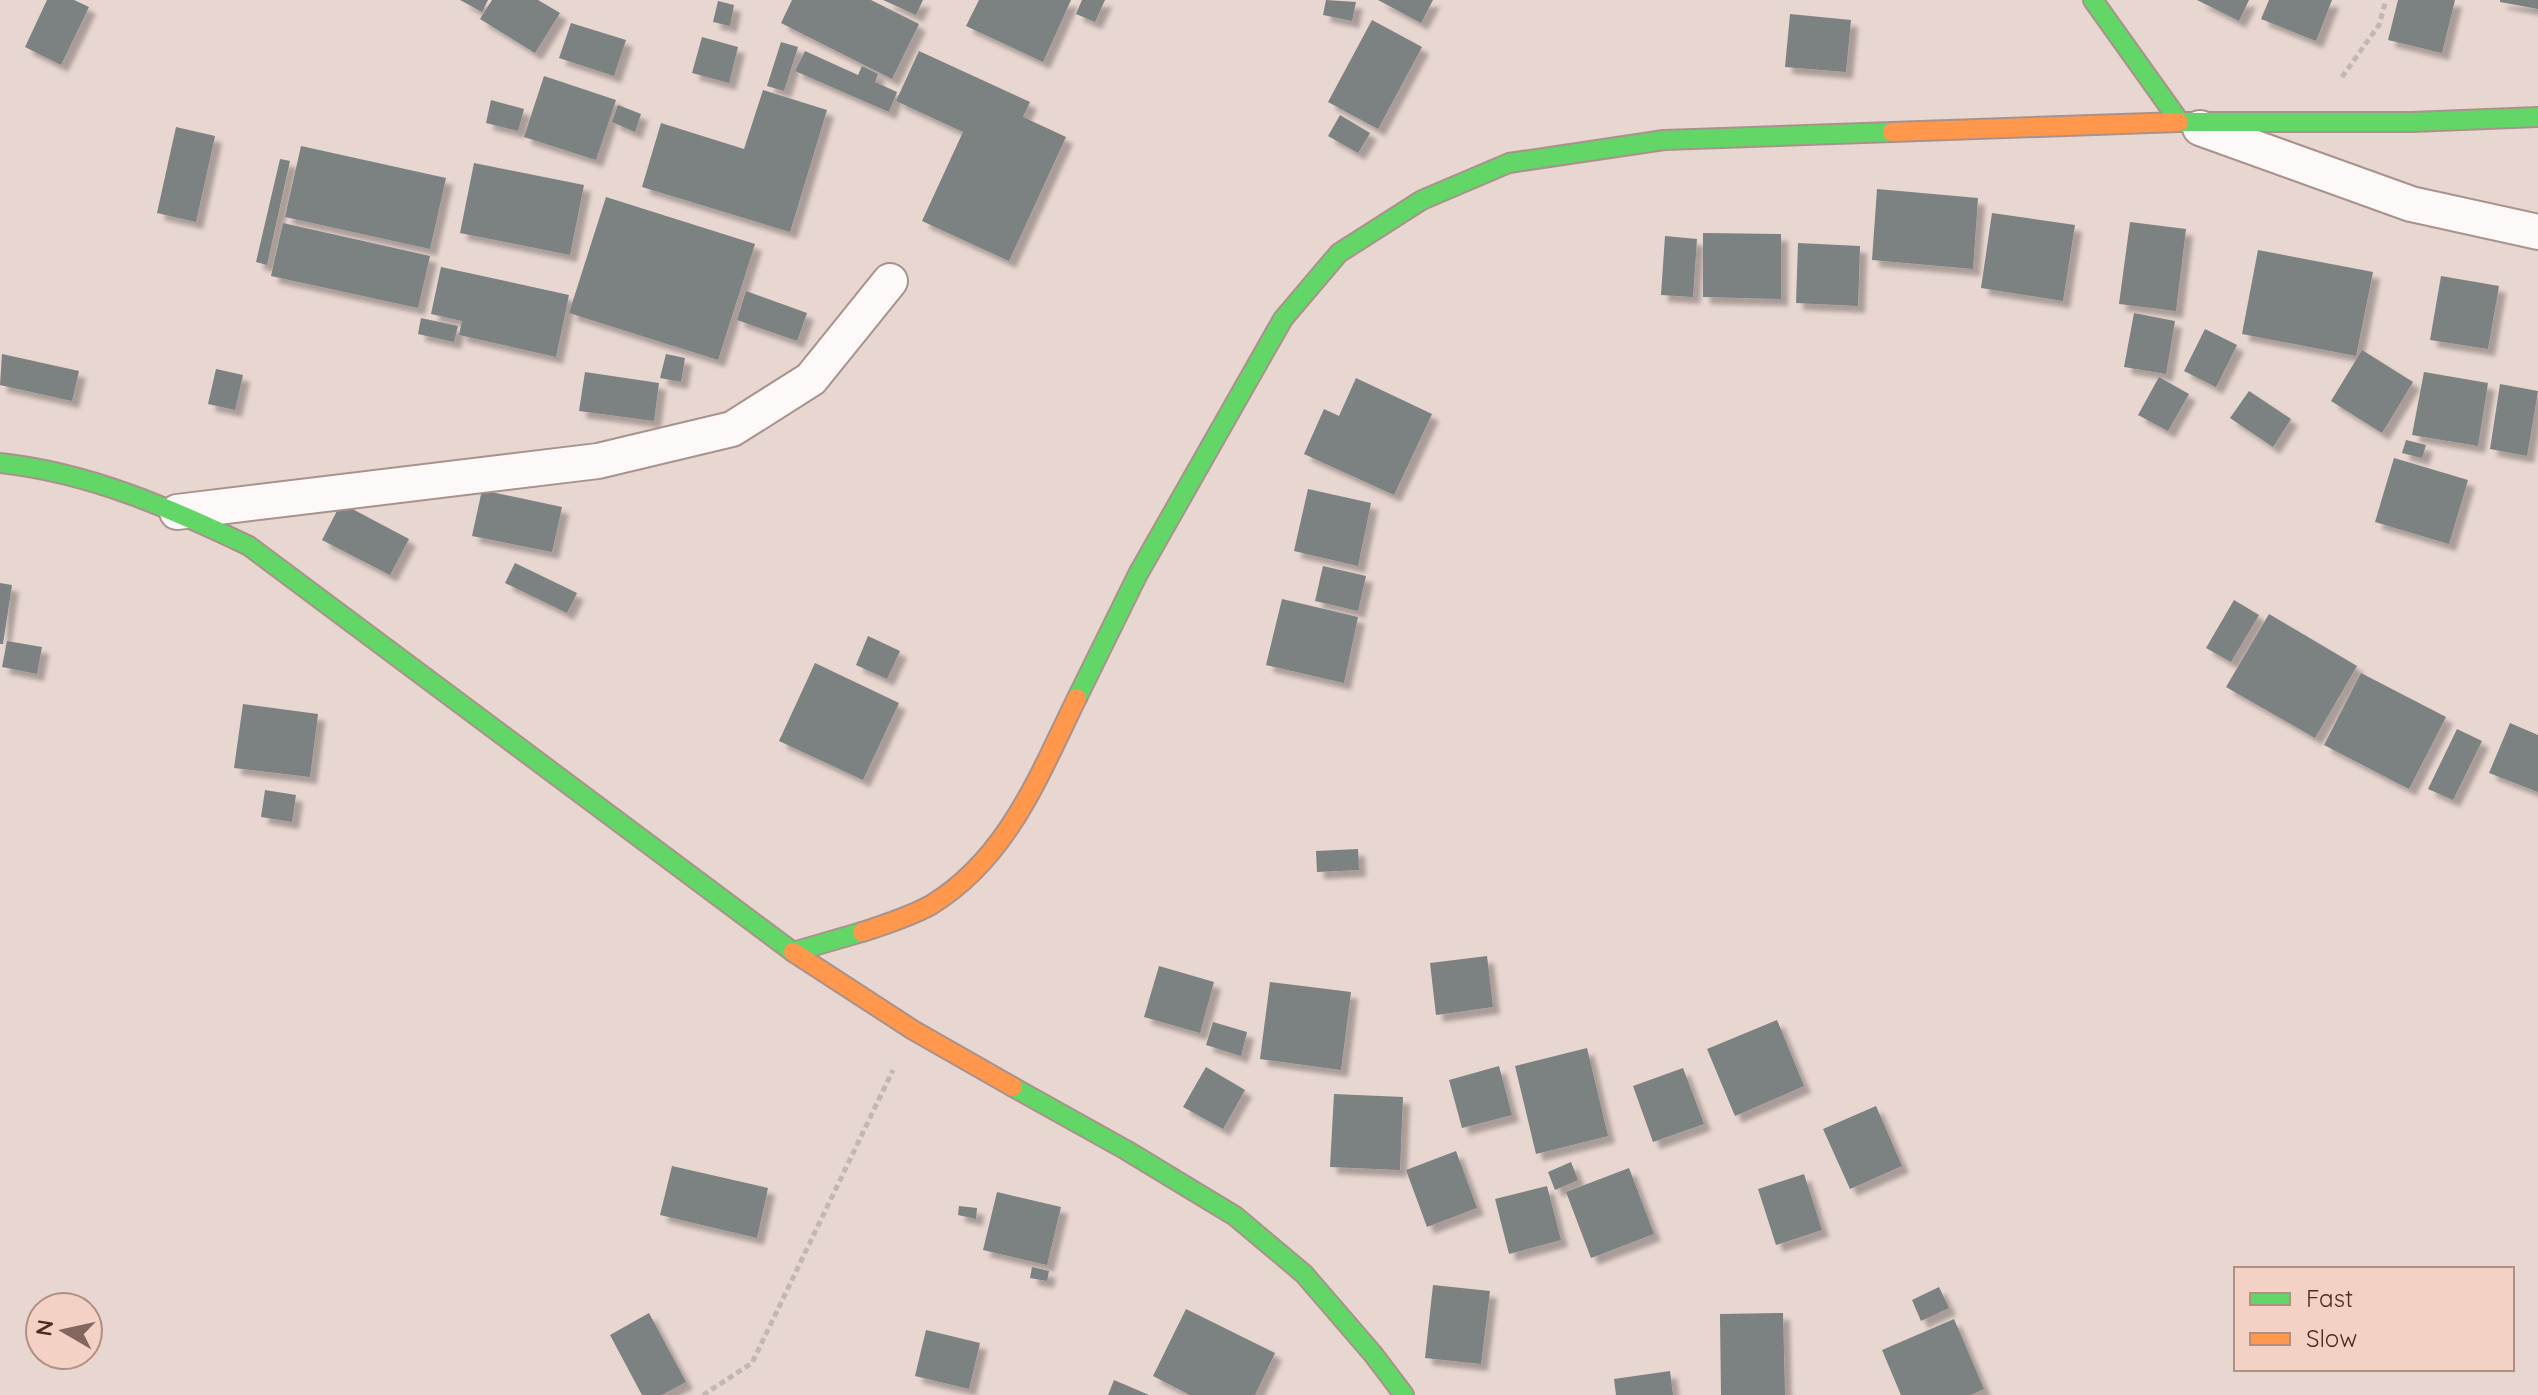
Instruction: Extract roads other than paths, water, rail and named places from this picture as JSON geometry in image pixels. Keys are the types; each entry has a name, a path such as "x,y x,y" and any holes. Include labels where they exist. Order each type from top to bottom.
{"main road":[{"path":"2093,0 2180,122"},
{"path":"793,952 866,931 930,905 981,865 1020,815 1138,574 1283,319 1339,253 1422,200 1509,163 1664,140 2180,122 2412,122 2538,117"},
{"path":"0,463 32,466 104,483 177,512 249,546 793,952 913,1030 1126,1150 1235,1216 1304,1274 1404,1395"}],"street":[{"path":"2180,122 2411,204 2538,232"},
{"path":"177,512 598,461 732,429 811,379 890,281"}]}
